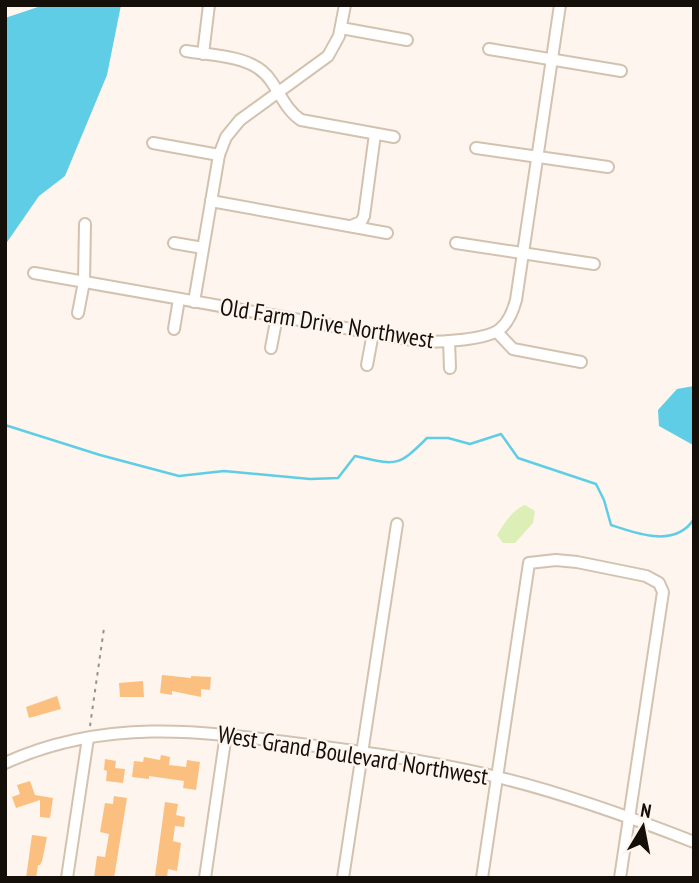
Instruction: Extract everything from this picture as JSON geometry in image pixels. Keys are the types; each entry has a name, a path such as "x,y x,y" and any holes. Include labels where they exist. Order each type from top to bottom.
{"street":[{"path":"202,54 209,5"},
{"path":"194,302 219,155 226,138 235,125 324,61 335,46 345,5"},
{"path":"560,5 513,308 497,331 513,349 581,362"},
{"path":"341,28 407,40"},
{"path":"489,49 621,71"},
{"path":"186,51 255,65 267,75 293,114 301,120 394,137"},
{"path":"351,226 361,222 364,216 375,134"},
{"path":"153,143 219,155"},
{"path":"476,148 608,167"},
{"path":"211,201 387,233"},
{"path":"78,313 83,282 85,224"},
{"path":"174,243 203,248"},
{"path":"456,243 594,264"},
{"name":"Old Farm Drive Northwest","path":"34,273 424,342 449,341 497,331"},
{"path":"174,329 179,299"},
{"path":"271,348 277,316"},
{"path":"367,365 373,333"},
{"path":"449,341 450,368"},
{"path":"344,878 397,524"},
{"path":"482,878 529,563 556,560 646,576 659,583 663,592 620,878"},
{"name":"West Grand Boulevard Northwest","path":"5,763 49,747 88,738 151,730 226,734 362,752 497,777 629,816 694,842"},
{"path":"205,878 226,734"},
{"path":"67,878 88,738"}],"path":[{"path":"88,738 104,628"}],"green space":[{"path":"525,505 535,511 533,523 515,543 503,543 497,535 512,514"}],"water":[{"path":"44,5 121,5 107,75 65,176 39,196 5,245 5,18"},
{"path":"694,386 694,472 693,445 659,426 658,410 677,389"}],"building":[{"path":"162,675 211,677 210,690 201,689 201,697 172,691 172,695 160,693"},
{"path":"143,681 144,697 120,697 119,683"},
{"path":"57,696 61,709 29,718 26,707"},
{"path":"161,755 170,757 169,765 186,767 187,760 200,762 196,790 183,788 184,781 149,776 149,779 132,777 134,761 143,762 144,757 160,760"},
{"path":"105,759 116,761 115,768 125,769 123,783 106,781"},
{"path":"30,781 35,795 53,798 50,818 40,817 40,800 16,808 12,797 20,794 17,785"},
{"path":"114,796 127,798 114,878 94,878 97,856 105,857 109,834 100,832 105,803 113,804"},
{"path":"165,802 178,804 176,815 185,817 184,827 175,826 173,841 181,843 177,871 168,869 167,878 155,876"},
{"path":"32,835 47,837 36,878 26,878"}],"waterway":[{"path":"5,425 179,476 224,471 310,479 338,478 355,456 395,462 409,455 427,438 448,438 470,444 501,434 518,458 596,484 611,525 644,535 667,536 686,528 694,519"}]}
